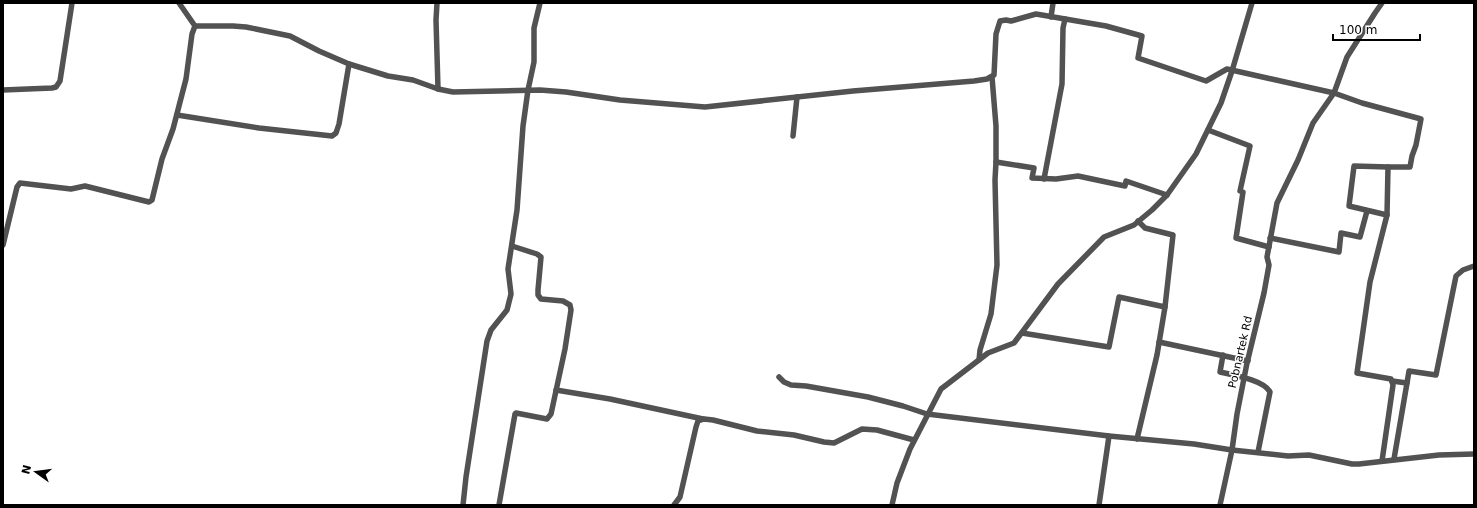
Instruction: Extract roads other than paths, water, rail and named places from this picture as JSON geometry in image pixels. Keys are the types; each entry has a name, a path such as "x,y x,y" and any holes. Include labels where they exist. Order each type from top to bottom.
{"street":[{"path":"3,90 52,88 60,81 72,3"},
{"path":"179,3 195,26"},
{"path":"437,3 438,89"},
{"path":"463,505 480,378 487,341 491,330 507,310 511,294 508,269 517,210 523,126 534,62 534,28 540,3"},
{"path":"1051,17 1054,3"},
{"path":"892,505 897,483 914,440 941,389 988,353 1014,343 1058,284 1104,237 1134,225 1167,195 1196,154 1221,103 1252,3"},
{"name":"Pobnartek Rd","path":"1220,505 1232,450 1244,378 1264,293 1269,265 1267,257 1277,203 1298,160 1313,123 1334,93 1347,57 1382,3"},
{"path":"979,360 980,350 991,314 996,265 996,126 992,77 994,74 996,30 1000,21 1011,21 1036,14 1106,26 1142,36 1138,58 1206,81 1227,69 1334,93 1362,103 1421,119 1410,167 1354,166 1349,206 1387,215"},
{"path":"1044,179 1062,84 1062,46 1065,19"},
{"path":"195,26 259,29 290,36 349,64 388,76 413,80 438,89 461,92 528,90 566,92 620,100 705,107 974,81 992,77"},
{"path":"3,245 17,187 20,183 72,189 85,186 149,202 151,201 155,192 162,159 170,139 186,80 192,34 195,26"},
{"path":"177,115 259,128 332,136 336,133 339,124 349,64"},
{"path":"793,136 797,97"},
{"path":"1208,130 1250,146 1240,191 1243,192 1236,238 1269,247"},
{"path":"996,162 1034,168 1032,178 1056,179 1078,176 1125,186 1126,181 1167,195"},
{"path":"1388,167 1387,215 1370,282 1357,373 1408,383"},
{"path":"1270,238 1339,252 1342,233 1360,237 1367,211"},
{"path":"1137,439 1159,342 1165,307 1173,235 1145,228 1138,221"},
{"path":"499,505 515,414 547,419 551,414 571,310 570,305 563,301 541,299 538,295 538,290 541,257 512,246"},
{"path":"1394,459 1409,371 1436,375 1456,276 1463,270 1474,266"},
{"path":"1022,333 1108,347 1118,297 1165,307"},
{"path":"1159,342 1248,361"},
{"path":"1223,355 1220,372 1264,385 1270,392 1258,452"},
{"path":"779,377 784,382 791,385 806,386 868,397 927,414 1109,436 1194,444 1232,450 1288,456 1309,456 1352,464 1439,454 1474,454"},
{"path":"1382,461 1393,385 1392,381"},
{"path":"556,390 617,401 757,431 794,435 824,442 834,443 862,429 877,430 914,440"},
{"path":"674,505 680,497 698,421 704,420"},
{"path":"1099,505 1109,436"}]}
